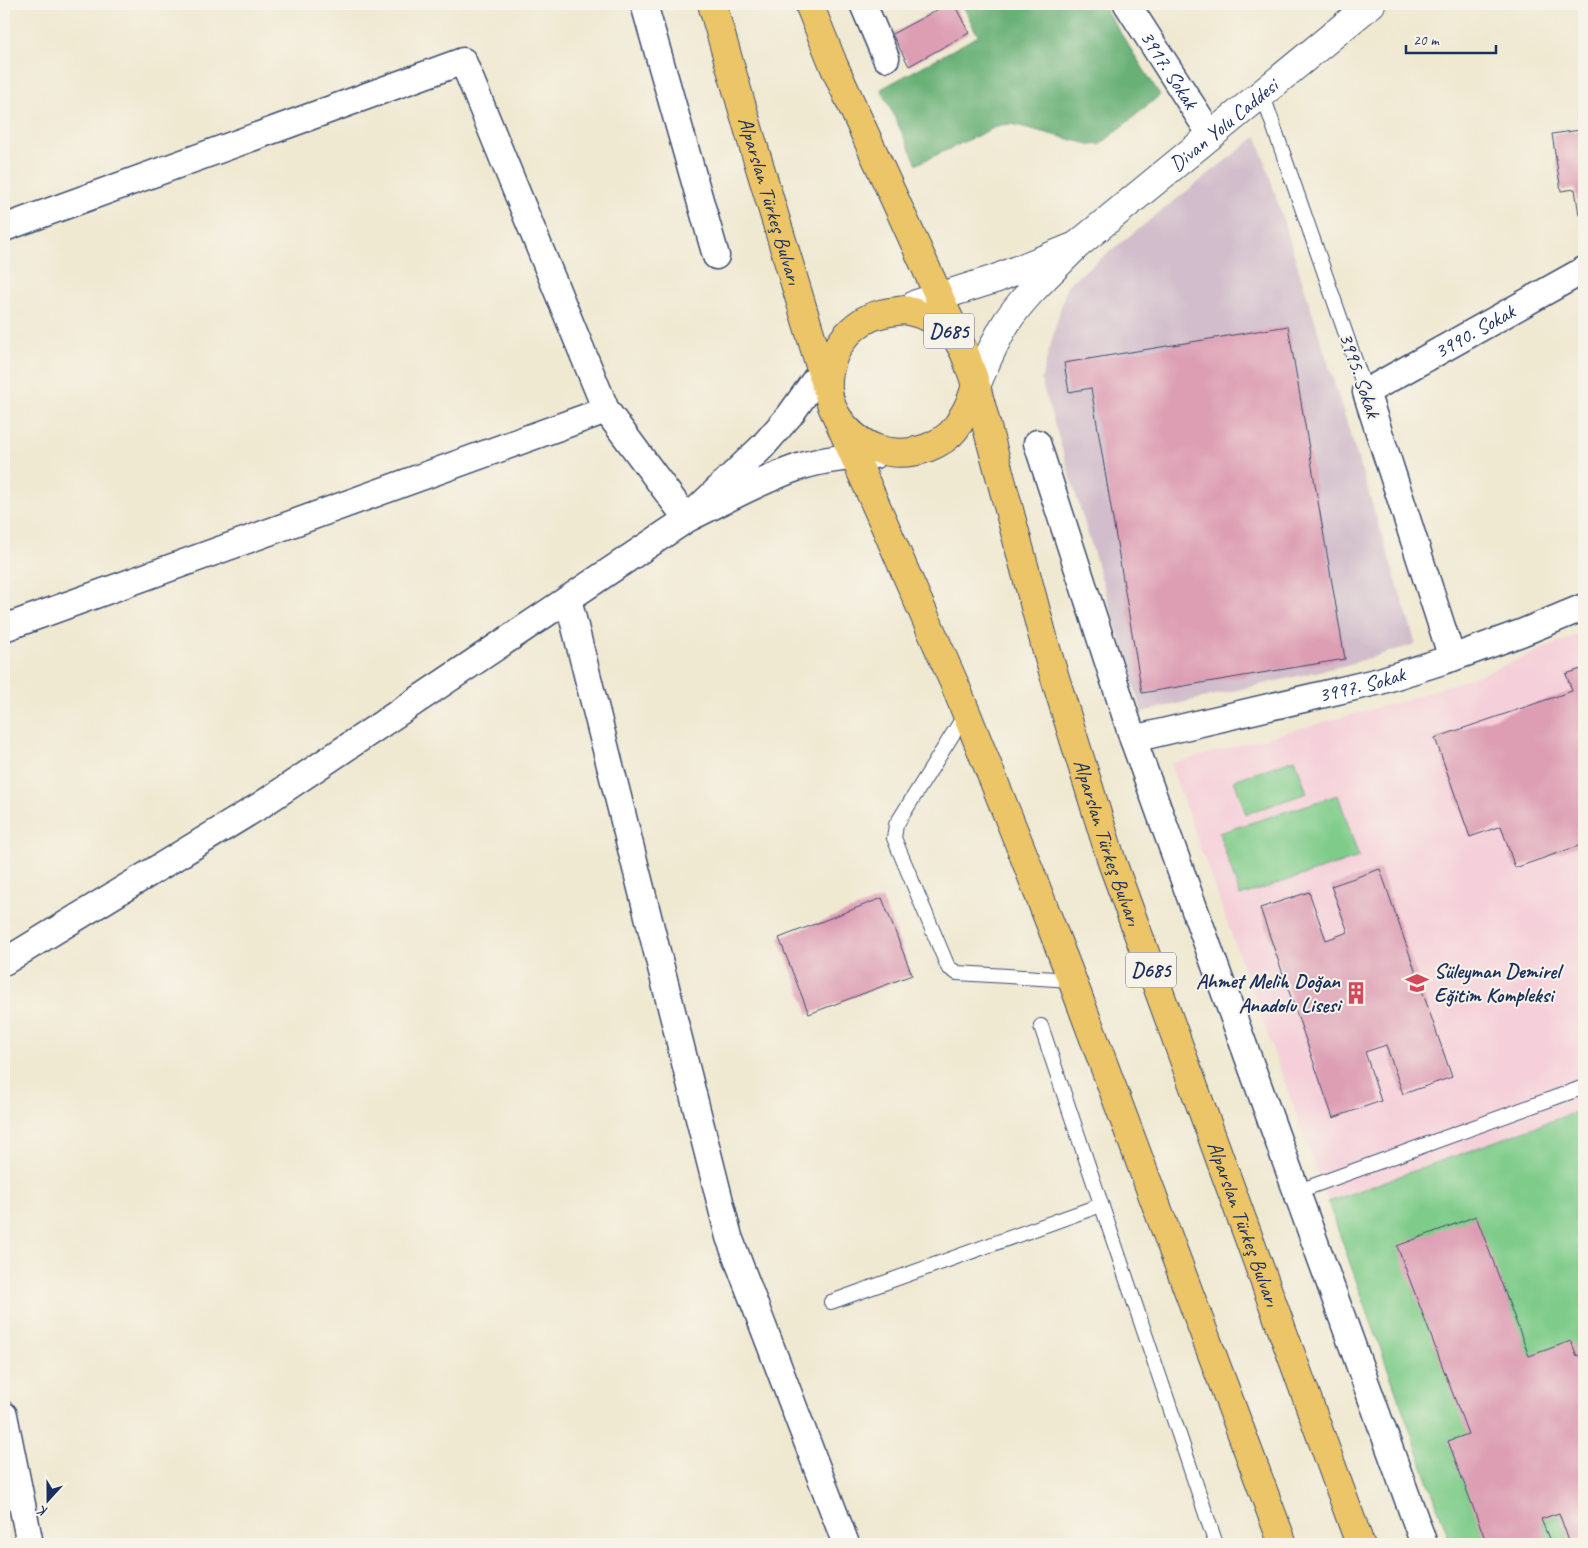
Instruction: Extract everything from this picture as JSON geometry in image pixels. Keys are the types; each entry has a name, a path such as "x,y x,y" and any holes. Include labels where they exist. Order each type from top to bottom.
{"highway":[{"name":"Alparslan Türkeş Bulvarı","path":"712,4 754,148 854,457 966,713 1022,852 1072,980 1283,1544"},
{"name":"D685","path":"809,4 834,66 961,344 976,386"},
{"name":"D685","path":"831,385 846,335 863,321 883,312 905,310 927,316 946,327 961,344"},
{"path":"831,385 851,434 870,447 892,454 915,452 937,444 955,430 967,410 976,386"},
{"name":"Alparslan Türkeş Bulvarı","path":"976,386 1047,652 1112,862 1360,1544"}],"street":[{"path":"644,4 716,256"},
{"path":"863,4 886,58"},
{"name":"3917. Sokak","path":"1127,4 1211,135"},
{"name":"Divan Yolu Caddesi","path":"976,386 990,352 1007,322 1027,296 1076,246 1371,4"},
{"path":"4,228 463,61 606,410 687,518"},
{"name":"Divan Yolu Caddesi","path":"883,312 940,297 995,279 1076,246"},
{"name":"3990. Sokak","path":"1366,392 1584,270"},
{"path":"687,518 762,447 790,415 831,385"},
{"name":"3995. Sokak","path":"1366,392 1452,658"},
{"path":"4,628 606,410"},
{"path":"1037,443 1133,739 1424,1544"},
{"path":"4,962 261,805 687,518 800,466 832,459 892,454"},
{"path":"568,599 729,1237 846,1544"},
{"name":"3997. Sokak","path":"1133,739 1361,686 1452,658 1584,607"},
{"path":"4,1415 10,1481 30,1544"}],"lane":[{"name":"3995. Sokak","path":"1262,93 1366,392"},
{"path":"966,713 896,825 894,838 948,967 956,973 1072,980"},
{"path":"1041,1026 1216,1544"},
{"path":"1296,1192 1584,1087"},
{"path":"831,1302 1101,1205"}],"shaded area":[{"path":"1257,136 1416,644 1346,665 1142,712 1041,380 1067,285"},
{"name":"Süleyman Demirel Eğitim Kompleksi","path":"1584,632 1584,1544 1451,1544 1170,764 1405,700 1485,673"}],"green space":[{"path":"962,4 1102,4 1160,95 1101,144 1092,145 1012,124 1000,125 917,164 881,89 978,36"},
{"path":"1295,759 1307,793 1246,814 1234,780"},
{"path":"1338,795 1359,857 1240,896 1219,833"},
{"path":"1584,1109 1584,1544 1451,1544 1328,1202"}],"building":[{"path":"948,4 954,4 969,33 909,66 892,34"},
{"path":"1584,113 1584,214 1579,215 1575,189 1561,191 1552,134 1580,130 1577,114"},
{"path":"1288,326 1345,659 1142,693 1091,388 1069,392 1064,363"},
{"path":"1584,668 1584,844 1515,868 1501,826 1470,837 1435,738 1572,691 1566,674"},
{"name":"Ahmet Melih Doğan Anadolu Lisesi","path":"1380,869 1452,1077 1403,1094 1386,1045 1365,1052 1381,1101 1333,1118 1260,908 1309,892 1326,940 1348,932 1331,886"},
{"path":"882,898 912,975 809,1014 779,938"},
{"path":"1476,1216 1529,1356 1571,1341 1577,1356 1584,1353 1584,1544 1570,1544 1559,1513 1541,1519 1551,1544 1487,1544 1448,1441 1468,1434 1397,1246"}],"place":[{"name":"Süleyman Demirel Eğitim Kompleksi","path":"1417,983"},
{"name":"Ahmet Melih Doğan Anadolu Lisesi","path":"1356,993"}]}
